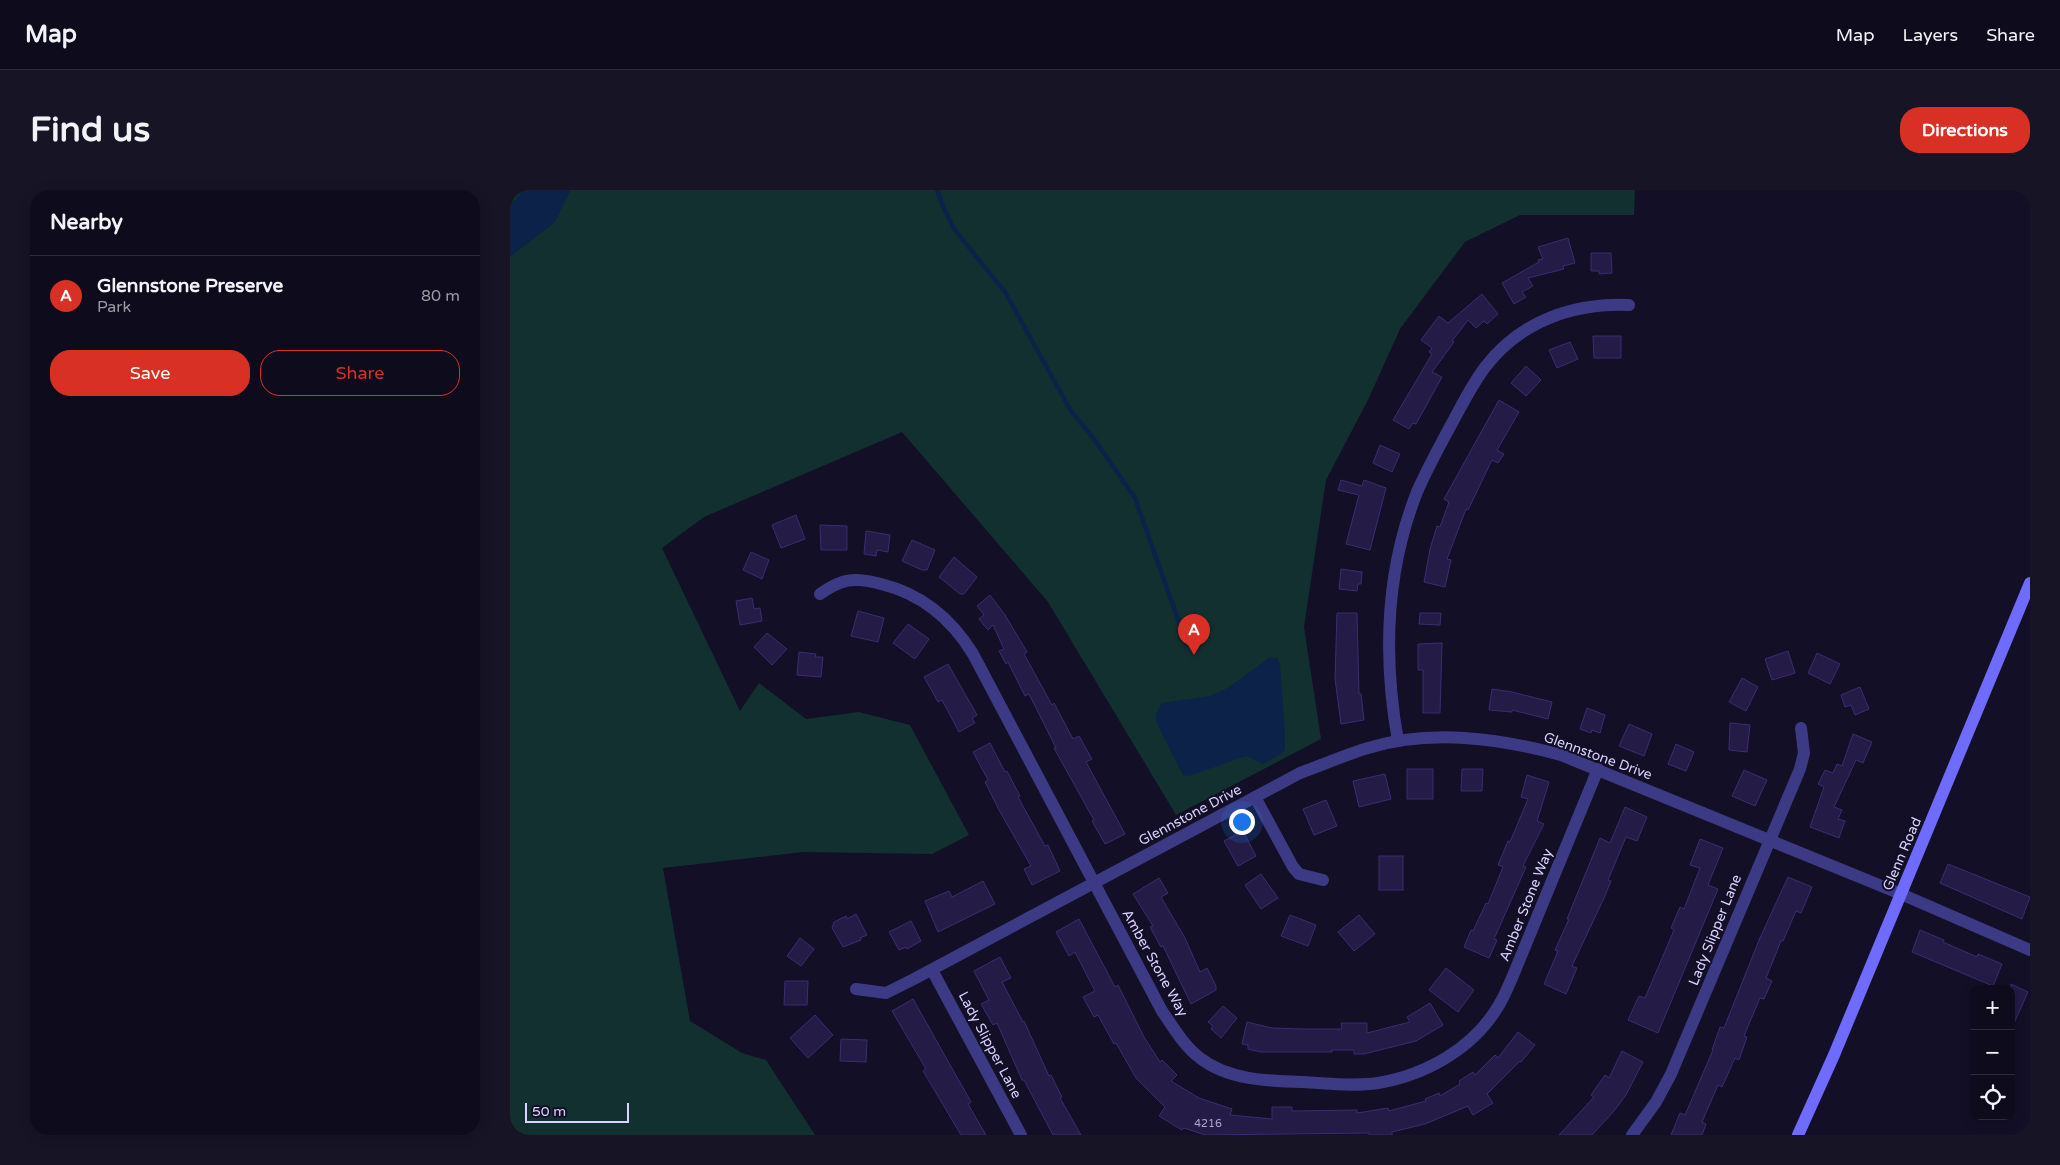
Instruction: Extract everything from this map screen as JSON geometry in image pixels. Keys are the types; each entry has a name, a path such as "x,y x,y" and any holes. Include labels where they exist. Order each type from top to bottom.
{"street":[{"path":"1398,741 1388,669 1388,627 1391,592 1397,555 1405,527 1428,467 1473,386 1500,350 1518,335 1536,323 1576,308 1600,305 1629,305"},
{"name":"Amber Stone Way","path":"820,594 841,582 869,580 907,592 923,600 954,626 973,654 1162,1011 1182,1041 1200,1058 1224,1071 1250,1079 1283,1082 1376,1083 1426,1069 1453,1054 1477,1033 1498,1007 1512,978 1598,769"},
{"name":"Glenn Road","path":"1798,1135 1834,1056 2030,584"},
{"name":"Lady Slipper Lane","path":"1632,1135 1656,1102 1671,1074 1800,769 1804,753 1800,728"},
{"name":"Glennstone Drive","path":"856,989 886,992 932,970 1094,882 1300,774 1368,748 1398,741 1456,738 1488,739 1561,755 1901,894 2030,950"},
{"path":"1255,797 1293,867 1299,874 1323,880"},
{"name":"Lady Slipper Lane","path":"932,970 1021,1135"}],"green space":[{"path":"510,190 1635,190 1634,215 1520,215 1465,242 1400,329 1368,400 1326,480 1304,627 1321,739 1176,815 1048,602 902,432 704,517 662,548 740,711 759,683 806,719 859,712 910,725 969,835 932,854 803,852 663,868 690,1021 742,1053 766,1060 815,1135 510,1135"}],"water":[{"path":"524,190 571,190 555,222 510,257 510,205"},
{"path":"1269,658 1277,658 1280,664 1285,750 1263,764 1246,756 1189,776 1183,775 1156,722 1156,714 1162,703 1210,696 1226,689"}],"building":[{"path":"1568,238 1575,263 1563,266 1564,269 1528,278 1533,286 1522,292 1526,297 1514,304 1502,283 1539,262 1538,260 1543,259 1538,247"},
{"path":"1591,253 1611,253 1612,273 1599,274 1599,271 1591,271"},
{"path":"1482,294 1498,314 1487,324 1484,321 1476,328 1468,320 1452,341 1454,342 1432,372 1442,377 1416,424 1413,423 1409,429 1393,420 1432,354 1429,352 1432,348 1421,340 1439,316 1448,323"},
{"path":"1593,336 1621,336 1621,358 1594,358"},
{"path":"1570,342 1578,359 1557,368 1549,350"},
{"path":"1526,366 1541,380 1526,396 1511,383"},
{"path":"1499,400 1519,412 1497,450 1504,454 1498,463 1492,460 1468,510 1466,509 1447,559 1451,560 1445,587 1424,582 1430,549 1437,526 1440,527 1449,502 1444,499"},
{"path":"1380,445 1400,454 1392,472 1373,463"},
{"path":"1341,480 1362,486 1364,480 1386,488 1370,550 1346,544 1359,495 1338,490"},
{"path":"796,515 805,539 781,548 772,525"},
{"path":"820,525 847,526 847,550 821,550"},
{"path":"866,531 890,535 888,552 877,550 876,556 864,554"},
{"path":"912,540 935,550 927,570 922,570 902,561"},
{"path":"751,552 769,560 762,579 743,570"},
{"path":"954,557 977,577 964,594 960,594 939,577"},
{"path":"1341,569 1362,572 1361,584 1358,584 1357,591 1339,589"},
{"path":"990,595 1005,615 1027,652 1024,654 1052,705 1054,703 1073,739 1079,736 1092,759 1086,762 1125,834 1105,844 1092,821 1094,820 1054,748 1056,748 1029,694 1025,696 1008,662 1006,664 999,651 1004,649 993,625 988,630 979,619 984,615 977,606"},
{"path":"752,598 754,609 760,608 762,621 740,625 736,601"},
{"path":"858,611 884,618 878,642 851,636"},
{"path":"1337,613 1357,613 1359,694 1361,694 1364,720 1341,724 1335,679"},
{"path":"1420,613 1441,613 1440,625 1419,624"},
{"path":"908,624 929,639 915,659 893,643"},
{"path":"767,633 787,649 772,665 754,647"},
{"path":"1442,643 1440,713 1423,713 1423,670 1418,670 1418,644"},
{"path":"1788,651 1795,673 1772,680 1765,659"},
{"path":"799,652 816,654 815,657 823,657 821,677 797,675"},
{"path":"1817,653 1840,664 1830,684 1808,673"},
{"path":"948,664 977,715 972,718 975,723 959,732 942,700 938,702 924,677"},
{"path":"1742,678 1758,687 1746,711 1729,702"},
{"path":"1860,687 1869,709 1855,715 1851,705 1845,707 1841,695"},
{"path":"1492,689 1552,702 1548,719 1512,710 1512,712 1489,710"},
{"path":"1587,708 1605,715 1600,733 1592,730 1591,733 1580,729"},
{"path":"1730,723 1750,725 1747,752 1729,750"},
{"path":"1629,724 1652,734 1644,756 1619,746"},
{"path":"1853,734 1872,742 1863,763 1856,760 1834,807 1842,810 1838,819 1845,821 1839,838 1810,827 1824,787 1818,784 1825,770 1833,773 1837,764 1842,766"},
{"path":"990,743 1005,772 1007,771 1020,796 1018,797 1045,846 1048,845 1060,871 1032,885 1024,869 1031,866 999,810 985,782 988,780 973,752"},
{"path":"1676,744 1694,752 1686,771 1668,764"},
{"path":"1407,769 1433,769 1433,799 1407,799"},
{"path":"1462,769 1483,769 1482,791 1461,791"},
{"path":"1744,770 1767,780 1755,806 1732,796"},
{"path":"1385,774 1391,799 1359,807 1353,781"},
{"path":"1527,775 1549,782 1537,821 1544,824 1523,866 1526,867 1494,939 1497,940 1489,958 1464,947 1486,903 1488,904 1503,867 1498,865 1528,799 1521,797"},
{"path":"1326,800 1337,826 1314,835 1303,809"},
{"path":"1625,807 1647,817 1637,841 1626,837 1608,880 1611,881 1604,898 1572,966 1577,968 1566,994 1544,984 1558,951 1555,950 1600,838 1610,843"},
{"path":"1243,831 1256,856 1238,866 1224,841"},
{"path":"1700,839 1723,848 1708,885 1718,889 1658,1033 1628,1020 1639,996 1645,998 1674,930 1671,928 1680,907 1684,909 1700,868 1690,865"},
{"path":"1379,856 1403,856 1403,890 1379,890"},
{"path":"1948,864 2030,897 2022,919 1940,883"},
{"path":"1261,874 1278,898 1261,909 1245,885"},
{"path":"1788,877 1812,887 1801,913 1796,911 1783,941 1781,941 1766,978 1772,981 1764,999 1760,998 1744,1036 1747,1037 1739,1060 1735,1058 1722,1087 1718,1085 1702,1122 1706,1124 1702,1135 1671,1135 1680,1113 1685,1115 1713,1050 1720,1027 1724,1028 1759,940"},
{"path":"1159,878 1168,893 1161,897 1185,938 1200,972 1207,968 1216,986 1216,990 1191,1004 1163,946 1161,947 1150,927 1153,926 1133,894"},
{"path":"983,881 995,904 938,932 925,901 949,891 952,897"},
{"path":"856,914 867,935 860,938 861,940 843,947 832,928 834,922 846,916 847,919"},
{"path":"1290,915 1316,925 1308,946 1281,936"},
{"path":"1359,915 1375,934 1354,951 1338,932"},
{"path":"1079,919 1115,987 1118,985 1144,1037 1160,1062 1162,1060 1177,1075 1171,1081 1199,1098 1232,1109 1230,1115 1272,1119 1272,1107 1292,1107 1292,1111 1357,1110 1357,1113 1388,1108 1389,1111 1426,1101 1425,1099 1439,1093 1440,1096 1460,1084 1459,1081 1473,1072 1475,1075 1495,1055 1498,1058 1518,1032 1535,1045 1521,1062 1487,1094 1493,1103 1473,1115 1468,1106 1425,1124 1392,1132 1392,1135 1369,1135 1369,1133 1205,1135 1184,1128 1182,1130 1159,1116 1165,1107 1136,1078 1098,1015 1094,1017 1083,997 1095,991 1075,952 1069,956 1056,932"},
{"path":"911,921 921,941 907,949 906,947 899,950 889,932"},
{"path":"1920,930 1977,957 1978,954 2002,964 1993,985 1991,985 1912,952"},
{"path":"800,938 814,949 801,966 787,956"},
{"path":"1000,957 1011,978 1002,982 1024,1021 1049,1076 1051,1075 1062,1097 1060,1098 1081,1135 1053,1135 1024,1080 1022,1080 997,1023 993,1025 981,1004 989,1000 974,971"},
{"path":"1446,968 1474,990 1458,1012 1429,990"},
{"path":"785,981 808,981 807,1005 784,1005"},
{"path":"2015,986 2028,992 2015,1021"},
{"path":"913,999 971,1102 968,1104 986,1135 961,1135 923,1071 926,1069 892,1011"},
{"path":"1430,1003 1443,1025 1416,1041 1364,1054 1354,1054 1354,1050 1332,1050 1332,1052 1261,1052 1248,1049 1248,1045 1242,1044 1247,1022 1272,1028 1302,1029 1342,1029 1341,1023 1367,1023 1367,1033 1410,1022 1407,1017"},
{"path":"1223,1006 1237,1018 1221,1038 1211,1029 1213,1026 1208,1022"},
{"path":"815,1015 833,1035 808,1058 790,1038"},
{"path":"841,1039 867,1040 866,1062 840,1061"},
{"path":"1622,1051 1643,1062 1626,1095 1614,1111 1592,1135 1559,1135 1594,1097 1591,1095 1605,1075 1609,1078"}],"waterway":[{"path":"937,190 954,229 1005,292 1071,411 1094,439 1135,498 1187,645"}],"place":[{"name":"Glennstone Preserve","path":"1194,655"}]}
